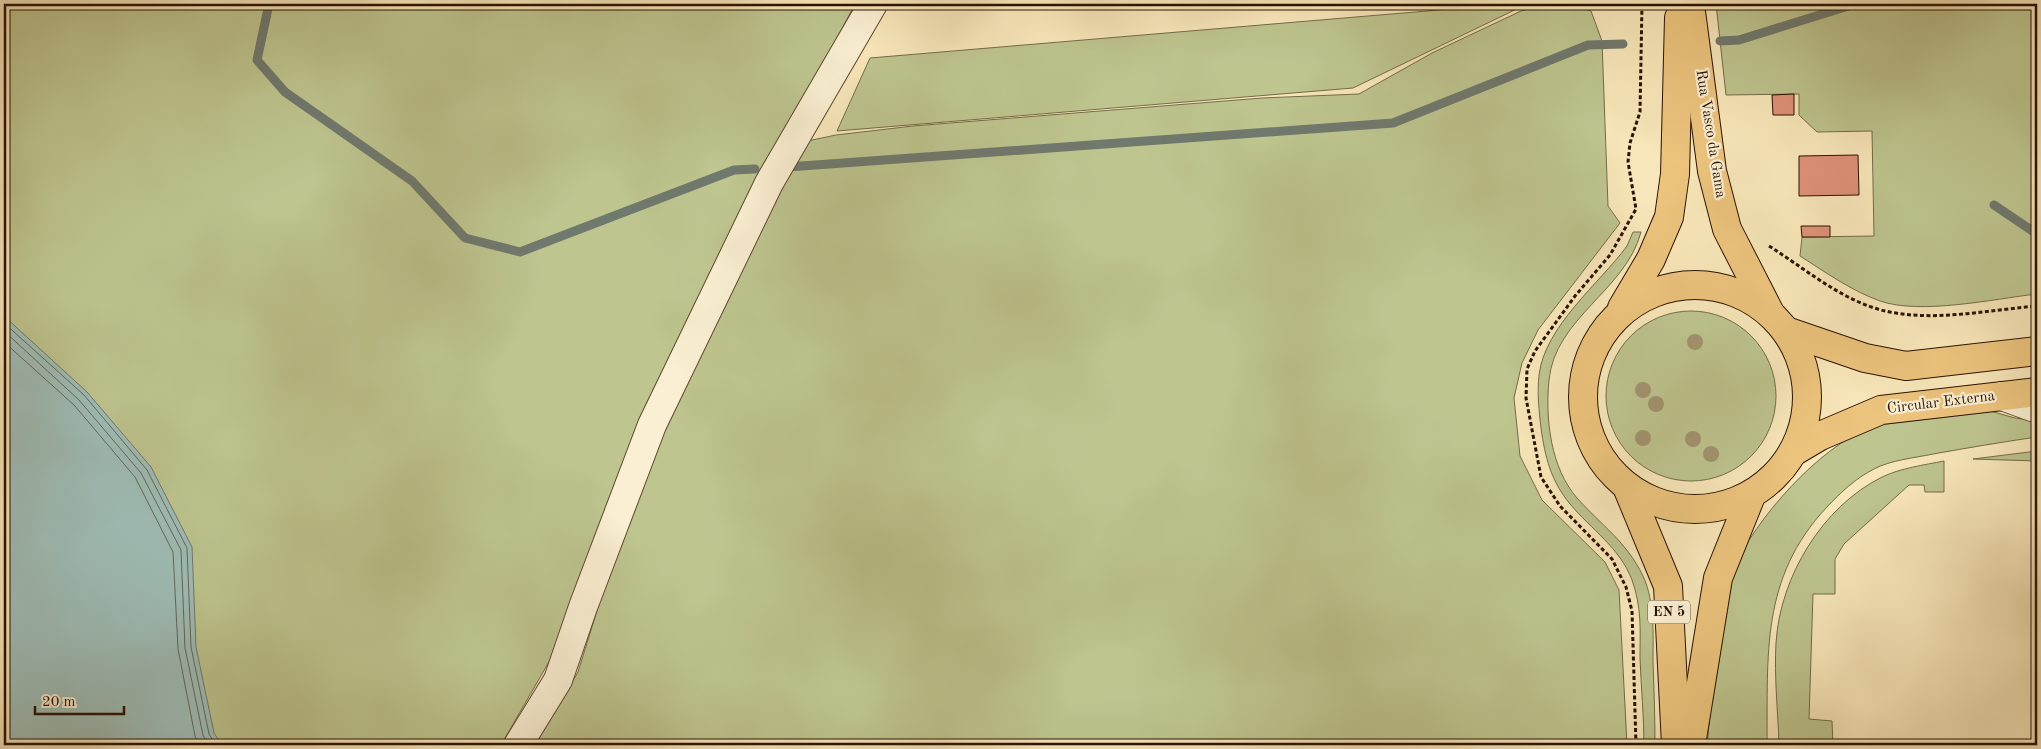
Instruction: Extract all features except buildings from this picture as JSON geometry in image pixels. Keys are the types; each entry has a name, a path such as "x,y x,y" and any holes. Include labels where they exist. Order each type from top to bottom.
{"main road":[{"name":"Rua Vasco da Gama","path":"1618,314 1651,259 1669,217 1675,174 1680,4"},
{"name":"Rua Vasco da Gama","path":"1690,4 1712,171 1726,229 1800,360 1807,390 1805,422 1793,452"},
{"path":"1793,452 1775,477 1751,496 1720,508 1688,510 1656,503 1627,487 1601,460 1585,425 1582,387 1592,351 1618,314 1639,297 1661,289 1694,285 1722,288 1748,298 1778,323 1865,358 1906,366 2037,351"},
{"name":"Circular Externa","path":"1793,452 1820,436 1880,410 2037,392"},
{"name":"EN 5","path":"1627,487 1668,586 1676,745"},
{"name":"EN 5","path":"1691,745 1718,578 1751,496"}],"street":[{"path":"518,745 558,680 583,607 652,425 769,183 873,4"},
{"path":"2002,396 2032,407 2037,406"}],"path":[{"path":"1636,745 1632,611 1626,587 1612,559 1560,506 1541,477 1526,398 1527,370 1535,351 1575,296 1610,255 1636,209 1628,162 1630,144 1640,112 1642,4"},
{"path":"1767,244 1839,292 1881,310 1922,316 2037,306"}],"green space":[{"path":"4,4 855,4 793,122 774,148 836,135 913,126 1262,98 1359,94 1432,53 1521,11 1546,4 1571,4 1591,11 1602,41 1608,206 1620,223 1538,330 1522,363 1514,398 1520,456 1542,500 1605,562 1619,590 1627,745 535,745 578,672 621,533 595,536 550,660 501,745 4,745"},
{"path":"1527,4 1353,88 837,131 870,58"},
{"path":"1716,4 2037,4 2037,294 1957,305 1916,307 1897,305 1880,301 1859,292 1800,256 1802,237 1874,236 1872,131 1817,132 1799,115 1799,94 1726,95"},
{"path":"1633,232 1641,232 1633,252 1621,271 1577,321 1564,339 1554,358 1549,380 1548,411 1549,427 1556,458 1568,486 1586,508 1613,534 1629,553 1647,586 1652,618 1655,745 1644,745 1640,619 1632,580 1613,548 1578,513 1558,487 1545,449 1541,428 1538,388 1543,357 1551,340 1575,306 1627,246"},
{"path":"1691,311 1716,315 1731,321 1745,330 1757,342 1766,356 1772,371 1776,396 1772,421 1766,436 1757,450 1745,462 1731,471 1716,477 1691,481 1666,477 1651,471 1637,462 1625,450 1616,436 1610,421 1606,396 1610,371 1616,356 1625,342 1637,330 1651,321 1666,315"},
{"path":"1983,409 2015,418 2037,421 2037,437 1888,463 1867,473 1843,491 1805,534 1790,561 1779,590 1772,619 1769,649 1767,745 1707,745 1717,652 1729,580 1737,560 1750,539 1782,497 1820,459 1857,434 1902,419"},
{"path":"2037,451 2037,461 1973,459"},
{"path":"1944,461 1944,492 1925,492 1924,485 1909,485 1844,544 1835,559 1835,594 1813,594 1809,719 1832,721 1833,745 1779,745 1775,668 1779,618 1795,569 1808,546 1823,525 1860,490 1882,477 1897,471"}],"water":[{"path":"4,316 87,392 151,467 192,547 196,647 214,733 222,745 4,745"}],"waterway":[{"path":"269,4 257,60 285,92 412,181 465,238 520,252 734,170 755,169"},
{"path":"1720,41 1739,40 1855,4"},
{"path":"788,167 1393,123 1588,45 1623,44"},
{"path":"1994,205 2037,234"}]}
